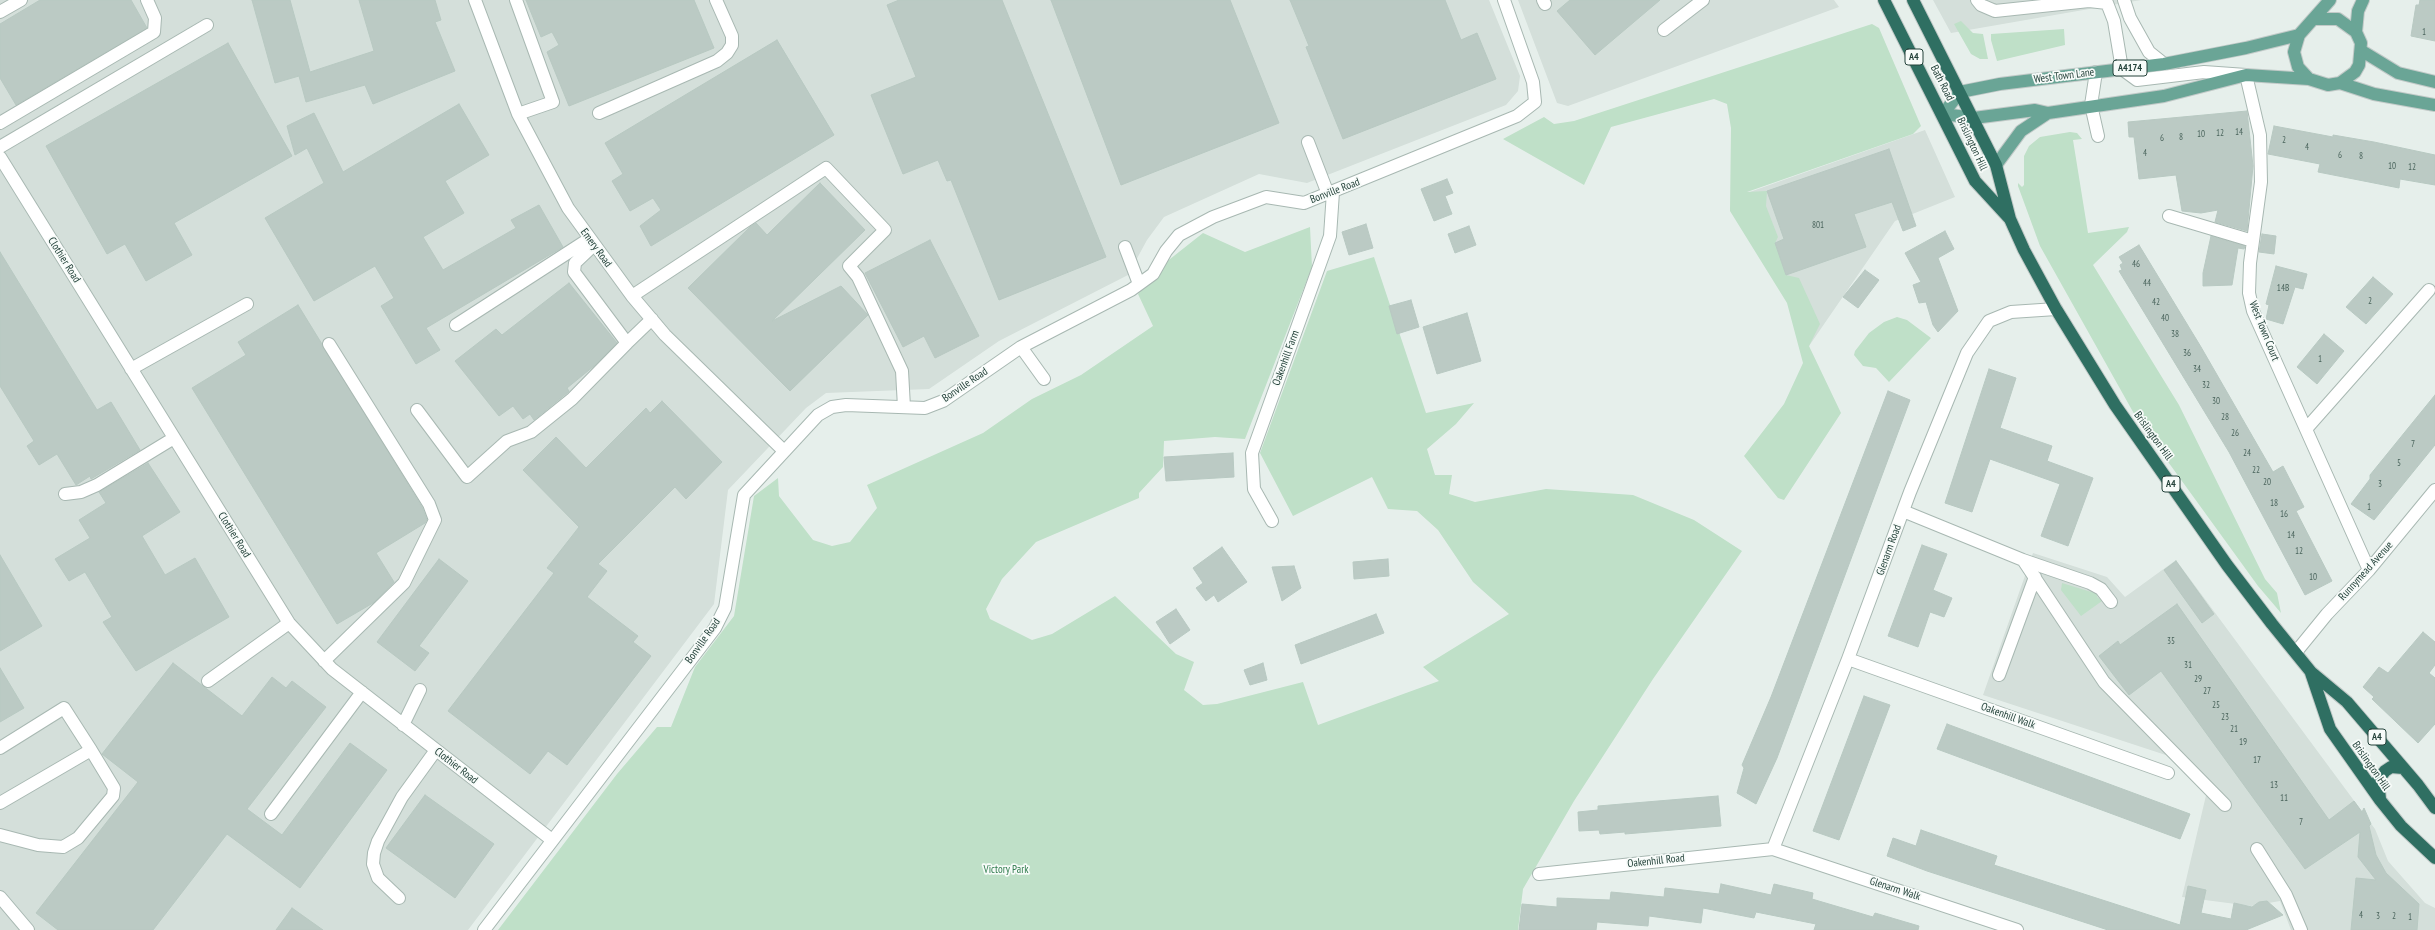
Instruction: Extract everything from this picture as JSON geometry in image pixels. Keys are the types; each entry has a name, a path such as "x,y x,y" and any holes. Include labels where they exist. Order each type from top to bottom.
{"highway":[{"name":"Bath Road","path":"1884,0 1943,114"},
{"name":"Bath Road","path":"1912,0 1960,92"},
{"name":"A4","path":"1960,92 1974,118"},
{"name":"Brislington Hill","path":"1943,114 1975,181 2010,219"},
{"name":"Brislington Hill","path":"1974,118 1996,165 2010,219 2056,310 2128,425 2227,565 2311,672 2347,702 2435,808"},
{"name":"Brislington Hill","path":"2311,672 2330,729 2380,800 2401,826 2435,858"},
{"path":"2380,800 2378,780 2384,771 2391,767 2403,768"}],"main road":[{"path":"2309,79 2298,67 2294,52 2299,35 2330,0"},
{"path":"1996,165 2021,130 2048,113 2091,105 2164,96 2246,75 2309,79 2328,85 2340,83 2355,72 2359,65 2362,51 2356,32 2358,11 2363,0"},
{"path":"2314,19 2338,19 2356,32"},
{"name":"West Town Lane","path":"1960,92 2000,84 2164,64 2246,48 2299,35"},
{"path":"2362,51 2398,73 2435,82"},
{"path":"2340,83 2374,94 2435,106"},
{"path":"1943,114 1960,92"},
{"path":"1943,114 1974,118 2035,110 2048,113"}],"street":[{"path":"0,12 21,0"},
{"path":"0,123 154,32 155,18 147,0"},
{"name":"Emery Road","path":"475,0 518,114 568,208 632,296 665,335 784,451"},
{"path":"516,0 553,102 518,114"},
{"path":"599,113 717,61 727,53 732,45 732,36 716,0"},
{"name":"Bonville Road","path":"484,930 715,628 725,608 744,495 818,415 832,407 846,405 925,408 943,401 1021,346 1131,290 1153,274 1166,251 1179,235 1213,217 1266,197 1304,203 1516,116 1535,102 1533,82 1504,0"},
{"path":"1664,30 1703,0"},
{"path":"1977,0 1981,5 1995,11 2089,1 2107,3 2114,21 2122,69 2138,80 2204,72 2246,75"},
{"path":"2124,0 2130,18 2149,52 2164,64"},
{"path":"0,147 207,25"},
{"path":"2096,72 2091,105 2098,136"},
{"name":"West Town Court","path":"2246,75 2260,135 2261,182 2253,241 2249,293 2253,312 2369,570"},
{"path":"1308,142 1331,193"},
{"name":"Clothier Road","path":"0,157 289,623 324,661 403,725 552,840"},
{"path":"632,296 826,168 885,230 849,266 858,276 902,371 904,407"},
{"name":"Oakenhill Farm","path":"1272,521 1254,489 1252,453 1330,236 1331,193"},
{"path":"2169,216 2253,241"},
{"path":"456,325 592,242"},
{"path":"592,242 575,263 574,272 627,342"},
{"path":"1125,247 1139,284"},
{"path":"2306,429 2429,290"},
{"path":"131,369 247,304"},
{"name":"Glenarm Road","path":"1773,849 1848,659 1903,511 1967,353 1989,321 2011,312 2056,310"},
{"path":"417,410 467,476 507,441 531,432 572,399 627,342 652,319"},
{"path":"324,661 404,583 435,520 429,504 329,344"},
{"path":"1021,346 1044,379"},
{"path":"64,494 81,492 97,485 174,438"},
{"name":"Runnymead Avenue","path":"2296,652 2327,614 2369,570 2435,490"},
{"path":"1903,511 2023,560 2090,583 2101,589 2111,602"},
{"path":"2023,560 2104,682 2225,805"},
{"path":"1999,675 2035,577"},
{"path":"208,681 289,623"},
{"name":"Oakenhill Walk","path":"1848,659 2168,773"},
{"path":"403,725 420,690"},
{"path":"271,814 362,692"},
{"path":"0,748 64,708 114,788 113,796 78,838 63,847 38,845 0,835"},
{"path":"0,803 91,750"},
{"path":"399,898 378,878 372,864 374,853 378,841 402,797 436,750"},
{"name":"Oakenhill Road","path":"1539,874 1773,849"},
{"name":"Glenarm Walk","path":"1773,849 2017,930"},
{"path":"2257,849 2286,895 2301,930"},
{"path":"0,897 28,930"}],"shaded area":[{"path":"0,0 1489,0 1520,76 1518,91 1506,105 1307,183 1259,174 1164,217 1147,240 1128,275 999,341 929,389 826,393 806,408 728,490 714,604 468,930 0,930"},
{"path":"1518,0 1834,0 1839,7 1568,106 1557,103"},
{"path":"1933,0 2141,0 1951,33"},
{"path":"1925,130 1955,197 1895,221 1809,346 1744,194"},
{"path":"2033,553 2107,577 2125,597 2176,560 2375,829 2388,861 2425,903 2435,908 2435,930 2291,930 2280,901 2251,906 2182,897 2208,787 2191,780 2192,772 2187,762 1983,695"}],"green space":[{"path":"1961,21 1973,33 1983,34 1988,59 1980,59 1971,54 1954,24"},
{"path":"1872,24 1879,28 1921,126 1913,134 1747,192 1767,191 1766,206 1778,237 1775,243 1786,275 1799,278 1820,324 1809,346 1841,413 1784,500 1778,498 1744,456 1784,404 1803,363 1787,303 1730,211 1731,128 1727,104 1714,99 1611,127 1584,185 1503,139 1544,117 1554,124 1574,121"},
{"path":"2064,29 2065,45 1997,61 1991,40 1991,34"},
{"path":"2070,132 2077,133 2082,139 2073,140 2088,233 2129,227 2127,232 2093,265 2179,405 2265,579 2277,593 2281,613 2258,586 2137,419 2040,246 2018,186 2018,183 2022,187 2024,185 2024,156 2029,146 2040,137"},
{"name":"Victory Park","path":"1310,227 1312,267 1245,439 1215,437 1164,441 1163,467 1139,493 1139,498 1036,542 1002,579 986,609 990,619 1032,640 1052,634 1115,596 1176,654 1194,662 1184,690 1203,705 1217,704 1303,682 1318,725 1439,681 1423,667 1509,614 1473,582 1438,530 1417,511 1388,509 1372,477 1293,516 1260,453 1327,271 1374,257 1426,413 1474,403 1456,424 1427,449 1435,475 1452,475 1449,494 1475,502 1546,489 1633,495 1694,520 1742,551 1653,679 1574,801 1523,889 1518,930 498,930 617,774 657,727 671,727 695,667 734,616 754,496 778,478 779,496 813,540 832,546 850,542 877,508 867,485 983,433 1032,399 1081,375 1153,326 1138,294 1165,263 1203,233 1245,252"},
{"path":"1897,317 1907,320 1931,338 1889,382 1876,368 1863,366 1854,355 1855,351 1869,333 1884,322"},
{"path":"2062,583 2098,594 2097,597 2102,601 2081,616 2061,590"}],"building":[{"path":"40,0 131,0 147,28 16,105 0,78 0,24"},
{"path":"252,0 290,0 310,72 374,51 359,0 435,0 441,20 435,22 455,71 373,104 365,85 306,102 299,76 275,83"},
{"path":"526,0 694,0 714,48 569,106 547,52 559,45 552,32 541,37"},
{"path":"899,0 1002,0 1106,257 999,300 951,180 947,181 938,160 903,174 871,95 916,77 887,5"},
{"path":"1051,0 1230,0 1279,123 1121,185"},
{"path":"1290,0 1445,0 1461,40 1477,33 1496,79 1343,139 1306,47 1309,46"},
{"path":"1570,0 1660,0 1595,55 1557,11"},
{"path":"2420,0 2435,0 2435,41 2411,36 2416,5 2419,5"},
{"path":"777,40 834,135 651,246 640,226 661,210 653,198 630,211 612,181 623,174 605,143"},
{"path":"228,43 292,156 174,223 192,255 146,281 125,244 107,254 46,146"},
{"path":"459,104 489,155 445,181 464,213 423,237 443,270 516,228 511,220 539,205 563,247 426,328 440,350 416,364 381,306 394,298 375,266 314,301 265,218 324,183 307,148 295,155 287,126 314,113 343,172"},
{"path":"2247,111 2253,166 2247,231 2215,222 2218,210 2201,213 2182,211 2176,175 2139,179 2134,137 2129,137 2128,122"},
{"path":"2274,126 2333,137 2333,135 2374,142 2435,155 2435,185 2400,179 2399,188 2318,172 2320,164 2268,154"},
{"path":"1889,149 1916,226 1903,231 1892,202 1854,214 1866,247 1786,275 1775,243 1784,239 1767,191"},
{"path":"1447,179 1453,193 1445,196 1452,214 1434,221 1421,189"},
{"path":"820,183 865,230 772,321 841,286 868,315 790,391 688,288 750,227 756,223 767,235"},
{"path":"1366,224 1373,248 1349,255 1342,232"},
{"path":"1469,226 1476,245 1455,253 1448,234"},
{"path":"1945,231 1954,249 1938,258 1958,311 1938,332 1933,325 1926,302 1919,303 1913,285 1921,282 1905,253"},
{"path":"2262,234 2276,236 2274,254 2259,252"},
{"path":"2211,236 2245,246 2244,249 2238,248 2232,285 2203,286 2203,273"},
{"path":"930,240 979,336 935,358 924,336 903,347 865,273"},
{"path":"2139,245 2201,347 2273,472 2283,466 2304,507 2296,511 2332,581 2305,595 2229,452 2119,271 2122,270 2120,265 2123,263 2119,257"},
{"path":"0,252 97,410 111,402 140,450 91,479 90,476 76,485 57,454 39,465 27,446 34,441 0,386"},
{"path":"2276,266 2307,274 2303,289 2295,287 2283,324 2266,319 2269,305 2266,304"},
{"path":"1865,270 1879,280 1858,308 1843,297"},
{"path":"2373,277 2393,294 2366,324 2346,307"},
{"path":"569,283 617,343 594,366 567,388 569,391 567,393 534,420 530,414 523,419 513,406 499,416 455,361 496,329 502,335"},
{"path":"1411,300 1419,327 1397,334 1389,306"},
{"path":"298,305 422,507 427,520 425,523 376,553 394,582 373,603 337,624 192,388 246,355 238,342"},
{"path":"1467,313 1481,361 1437,374 1423,327"},
{"path":"2324,334 2344,351 2317,384 2297,367"},
{"path":"1989,369 2016,378 2000,428 2052,446 2047,461 2093,478 2068,546 2041,536 2060,484 1990,459 1972,512 1945,503"},
{"path":"1888,391 1910,400 1777,758 1756,804 1737,793 1744,768 1742,765 1771,697"},
{"path":"2435,395 2435,445 2374,520 2351,504 2370,479 2370,475"},
{"path":"662,401 722,462 686,499 675,487 598,564 607,571 587,597 638,636 633,642 651,656 567,765 548,751 530,774 448,711 554,573 547,568 579,527 523,470 556,437 586,468 646,408 650,413"},
{"path":"1233,453 1234,477 1166,481 1164,457"},
{"path":"148,463 180,512 142,536 165,575 195,558 229,617 136,671 103,622 112,617 85,572 69,581 55,559 90,538 79,520 106,503 99,492"},
{"path":"1922,545 1947,554 1933,590 1952,598 1944,617 1930,612 1918,647 1888,636"},
{"path":"1222,547 1247,582 1218,602 1214,595 1206,601 1196,588 1203,583 1193,568"},
{"path":"0,555 42,626 0,651"},
{"path":"439,559 468,581 419,646 429,653 415,671 377,642"},
{"path":"1388,559 1389,576 1354,579 1353,562"},
{"path":"2176,561 2214,614 2202,623 2164,570"},
{"path":"1294,566 1301,588 1282,601 1272,567"},
{"path":"2177,604 2329,820 2354,801 2362,812 2364,808 2371,824 2369,826 2376,855 2386,873 2419,904 2417,930 2351,930 2356,878 2376,880 2358,857 2360,832 2305,869 2161,671 2129,695 2099,656 2118,641 2120,645"},
{"path":"1176,609 1190,630 1170,644 1156,622"},
{"path":"1376,614 1384,633 1301,664 1295,645"},
{"path":"2423,632 2435,642 2435,665 2429,673 2435,678 2435,724 2418,743 2372,699 2374,697 2363,687 2379,667 2388,673"},
{"path":"173,663 242,716 272,677 286,688 292,681 326,707 247,809 282,835 350,743 387,770 300,888 227,834 153,930 58,930 36,913 138,782 102,754"},
{"path":"1263,663 1267,680 1250,685 1244,670"},
{"path":"0,668 24,708 0,722"},
{"path":"1864,696 1890,705 1839,840 1813,831"},
{"path":"1947,724 2190,814 2180,839 1937,749"},
{"path":"425,795 494,844 455,898 386,848"},
{"path":"1718,796 1721,826 1625,834 1625,832 1600,834 1599,830 1579,831 1578,812 1598,810 1598,806"},
{"path":"1921,830 1997,856 1994,865 2180,925 2188,886 2206,890 2201,913 2231,919 2234,903 2252,907 2259,902 2267,901 2283,915 2246,930 2108,930 1927,871 1887,856 1893,838 1916,846"},
{"path":"1721,884 1771,895 1774,884 1813,893 1812,899 1873,917 1875,913 1919,926 1918,930 1814,930 1816,924 1756,912 1754,918 1703,908 1701,923 1649,916 1648,926 1597,922 1596,930 1519,930 1522,904 1557,907 1557,898 1610,900 1611,892 1664,897 1665,888 1719,894"},
{"path":"292,908 323,930 276,930"}]}
